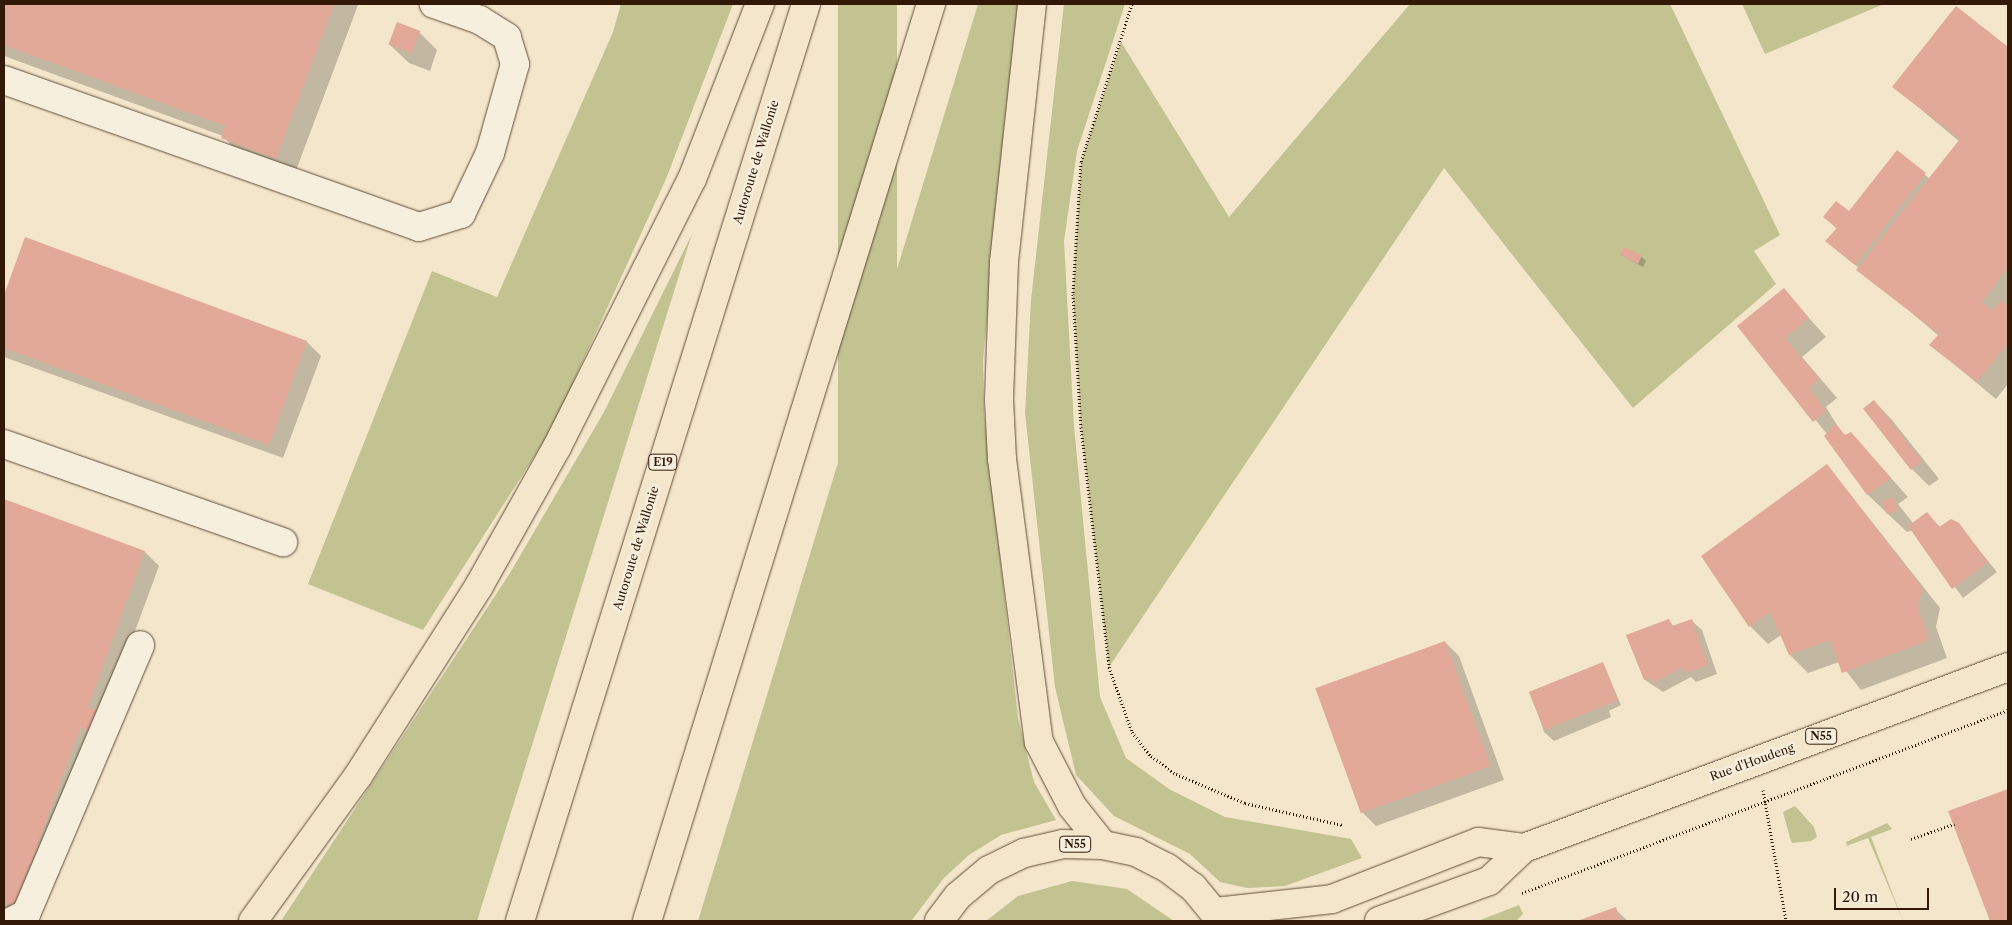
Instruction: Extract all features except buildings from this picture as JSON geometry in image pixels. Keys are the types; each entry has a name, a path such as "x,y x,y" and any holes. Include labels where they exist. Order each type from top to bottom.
{"main road":[{"path":"253,921 358,776 479,586 557,447 692,179 760,4"},
{"name":"Autoroute de Wallonie","path":"520,921 806,4"},
{"path":"647,921 930,4"},
{"path":"1032,4 1004,262 999,400 1002,459 1039,742 1072,806 1104,845"},
{"name":"Rue d'Houdeng","path":"1380,921 1489,881 1524,848 2008,667"},
{"name":"Rue d'Houdeng","path":"1218,916 1332,899 1478,842 1524,848"},
{"name":"N55","path":"940,921 958,896 989,870 1024,853 1063,844 1104,845 1136,852 1166,867 1218,916"}],"lane":[{"path":"4,80 419,227 461,214 490,153 515,64 507,37 480,20 434,4"},
{"path":"4,444 283,542"},
{"path":"12,921 26,914 140,645"}],"path":[{"path":"1132,4 1081,162 1073,294 1081,428 1109,667 1132,732 1151,756 1176,774 1245,803 1343,825"},
{"path":"1516,896 1766,798 2008,710"},
{"path":"1755,761 1766,798 1786,921"},
{"path":"1911,839 1954,824"}],"green space":[{"path":"621,4 733,4 666,179 552,429 423,630 308,584 432,271 497,297 613,32"},
{"path":"838,4 897,4 897,921 838,921"},
{"path":"978,4 1019,4 983,360 984,412 1018,718 1034,782 1056,820 1001,835 969,855 944,878 911,921 698,921"},
{"path":"1064,4 1125,4 1077,151 1064,241 1074,426 1100,697 1126,758 1169,789 1225,817 1351,839 1362,858 1285,886 1247,888 1220,882 1190,854 1114,816 1076,775 1055,687 1025,413 1031,300"},
{"path":"1410,4 1670,4 1780,235 1754,251 1776,284 1633,408 1444,168 1109,667 1081,427 1073,294 1081,162 1121,42 1229,217"},
{"path":"1742,4 1884,4 1765,54"},
{"path":"692,234 477,921 281,921 510,573 604,412"},
{"path":"1795,806 1814,827 1817,837 1811,841 1792,843 1783,812"},
{"path":"1887,823 1892,829 1871,837 1903,921 1868,838 1847,846 1846,842"},
{"path":"1072,881 1127,889 1174,921 986,921 1018,896"},
{"path":"1519,905 1523,914 1516,921 1478,921"}]}
